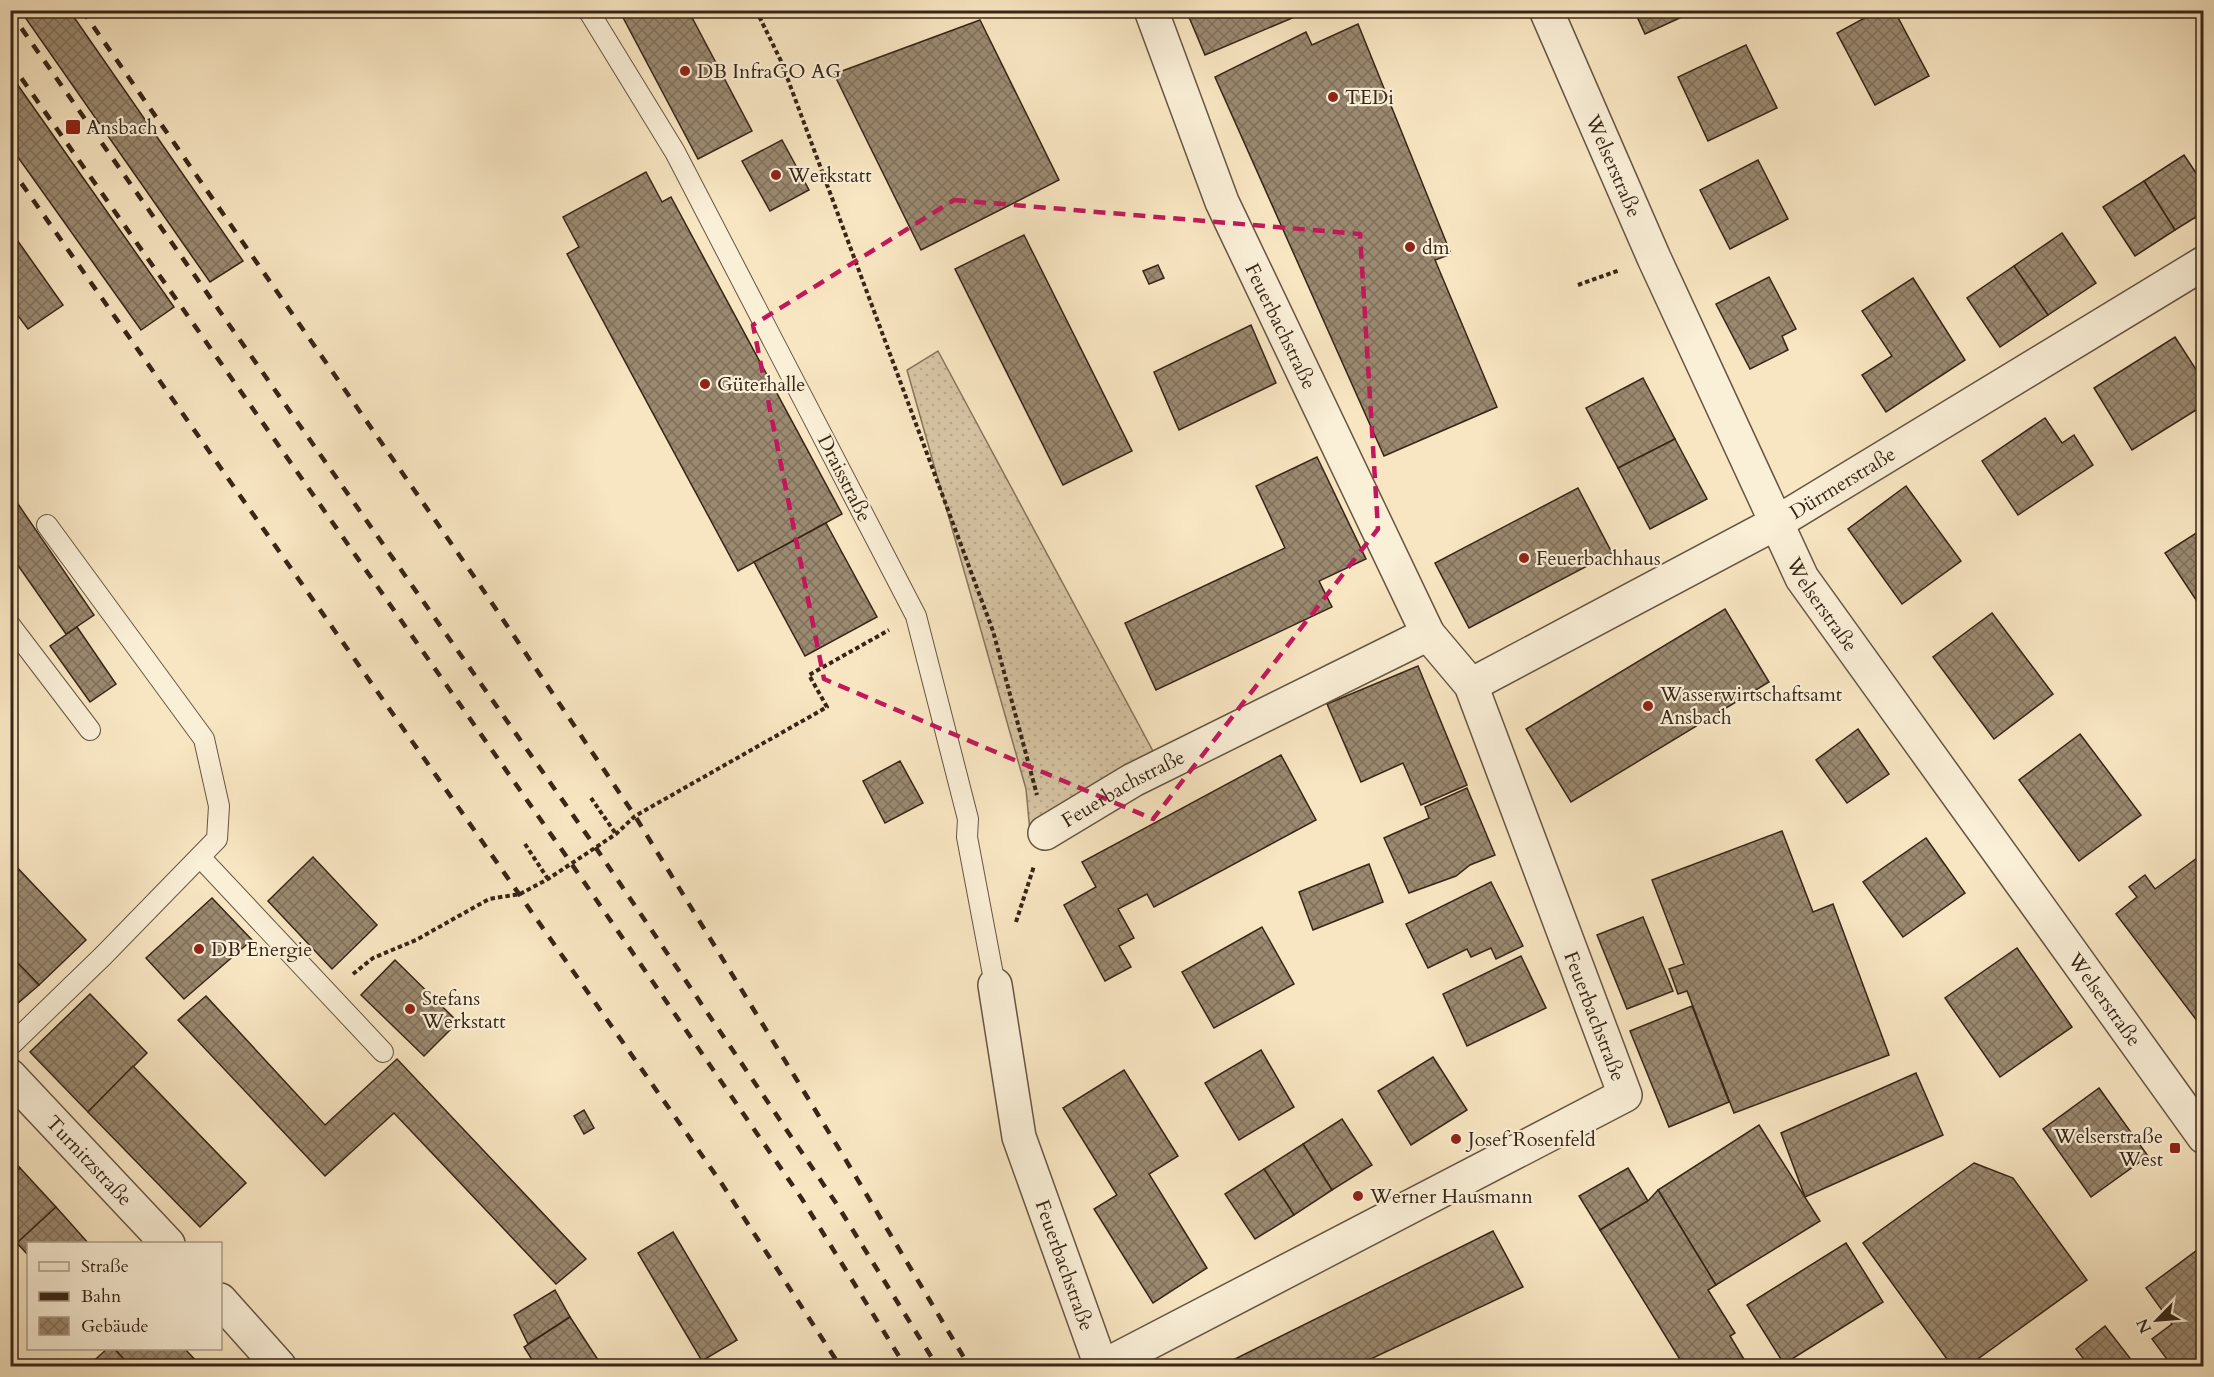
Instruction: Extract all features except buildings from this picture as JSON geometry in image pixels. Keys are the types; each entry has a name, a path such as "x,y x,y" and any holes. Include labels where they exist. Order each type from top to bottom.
{"street":[{"name":"Feuerbachstraße","path":"995,985 1019,1137 1102,1366 1625,1095 1471,685 1428,634 1222,201 1151,10"},
{"name":"Welserstraße","path":"1546,10 1649,247 1802,578 2204,1137"},
{"name":"Dürrnerstraße","path":"1471,685 1776,523 2204,263"},
{"name":"Feuerbachstraße","path":"1042,819 1133,780 1428,634"},
{"name":"Turnitzstraße","path":"10,1076 166,1242"},
{"path":"222,1302 279,1366"}],"lane":[{"name":"Draisstraße","path":"588,10 675,152 916,615 968,819 967,837 995,985"},
{"path":"10,1046 94,965 217,839 219,806 204,740 47,525"},
{"path":"10,625 90,730"},
{"path":"200,857 383,1052"}],"path":[{"path":"756,10 781,61 993,631 1042,819 1013,931"},
{"path":"329,994 373,958 416,940 489,899 520,894 548,879 616,834 635,816 827,707 809,675 916,615"},
{"path":"591,798 616,834"},
{"path":"525,844 548,879"}],"highlighted area":[{"path":"954,200 1360,234 1378,529 1153,819 824,679 753,325"}],"shaded area":[{"path":"938,351 1161,766 1030,832 1026,789 907,370"}],"railway":[{"path":"82,10 473,575 635,816 969,1366"},
{"path":"10,12 596,848 836,1203 937,1366"},
{"path":"10,62 571,863 802,1199 905,1366"},
{"path":"10,167 722,1184 840,1366"}],"place":[{"name":"DB InfraGO AG","path":"685,71"},
{"name":"TEDi","path":"1333,97"},
{"name":"Ansbach","path":"73,127"},
{"name":"Werkstatt","path":"776,175"},
{"name":"dm","path":"1410,247"},
{"name":"Güterhalle","path":"705,384"},
{"name":"Feuerbachhaus","path":"1524,558"},
{"name":"Wasserwirtschaftsamt Ansbach","path":"1648,706"},
{"name":"DB Energie","path":"199,949"},
{"name":"Stefans Werkstatt","path":"410,1009"},
{"name":"Josef Rosenfeld","path":"1456,1139"},
{"name":"Welserstraße West","path":"2175,1148"},
{"name":"Werner Hausmann","path":"1358,1196"}]}
